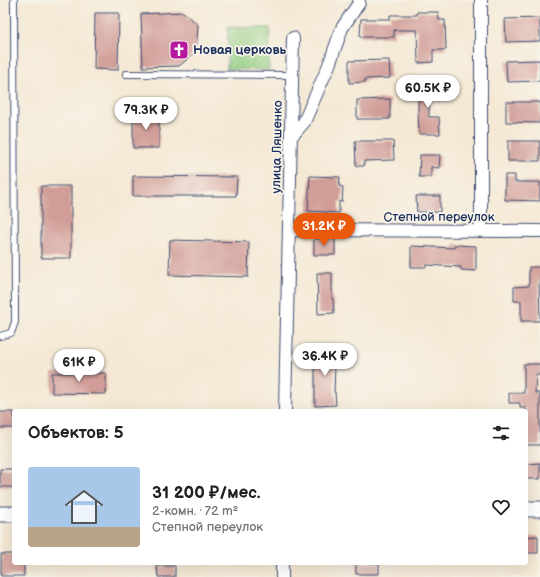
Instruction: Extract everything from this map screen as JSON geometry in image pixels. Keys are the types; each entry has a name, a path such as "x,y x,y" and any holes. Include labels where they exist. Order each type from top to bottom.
{"street":[{"path":"291,136 304,122 329,66 342,28 360,0"},
{"path":"481,0 481,231"},
{"name":"улица Ляшенко","path":"285,409 293,38"},
{"name":"Степной переулок","path":"289,230 540,231"},
{"path":"528,509 540,509"},
{"path":"0,514 12,514"},
{"path":"282,565 282,577"}],"lane":[{"path":"0,336 11,333 15,322 14,0"},
{"path":"126,74 292,75"}],"green space":[{"path":"228,27 270,28 269,70 227,69"}],"building":[{"path":"183,12 198,25 196,52 179,66 143,67 141,14"},
{"path":"417,12 438,12 439,20 445,20 446,50 433,50 433,62 418,63 417,30 394,30 394,37 360,37 361,19 390,19 390,15 417,15"},
{"path":"95,13 119,13 118,70 94,69"},
{"path":"540,18 540,41 506,42 505,19"},
{"path":"389,60 390,78 365,79 365,82 349,83 349,61"},
{"path":"540,60 540,81 507,82 506,61"},
{"path":"419,83 440,84 439,100 429,100 429,117 439,117 440,134 419,134"},
{"path":"390,99 390,119 357,119 357,100"},
{"path":"506,102 540,102 540,123 506,122"},
{"path":"133,114 159,114 159,148 133,148"},
{"path":"355,141 393,141 394,160 364,161 364,166 356,166"},
{"path":"508,141 540,141 540,161 508,161"},
{"path":"420,155 440,155 439,168 431,167 431,177 419,177"},
{"path":"505,175 515,175 515,182 540,182 540,201 505,200"},
{"path":"133,176 237,177 236,196 133,196"},
{"path":"310,176 340,177 339,186 343,187 342,202 339,201 339,213 308,211"},
{"path":"41,186 71,186 71,258 41,258"},
{"path":"416,196 440,196 440,212 417,212"},
{"path":"314,239 335,239 335,255 314,255"},
{"path":"170,240 249,242 248,277 169,275"},
{"path":"454,245 476,246 476,271 461,270 461,267 426,265 426,267 411,267 411,246 454,248"},
{"path":"529,267 540,267 540,321 521,321 521,301 514,301 514,287 529,286"},
{"path":"317,273 332,273 332,299 334,313 318,314"},
{"path":"315,349 336,349 337,365 335,365 334,392 336,405 315,406"},
{"path":"524,364 540,364 540,375 536,375 535,393 540,393 540,445 528,445 528,409 520,408 520,403 509,403 509,393 524,393"},
{"path":"52,373 106,373 106,394 52,393"},
{"path":"0,412 12,412 12,428 0,428"},
{"path":"540,463 540,479 528,479 528,464"},
{"path":"0,469 12,469 12,487 0,487"},
{"path":"538,536 538,553 528,553 528,537"},
{"path":"1,554 12,554 12,565 24,565 24,576 1,576"},
{"path":"356,565 379,565 379,574 356,574"},
{"path":"157,566 175,566 175,577 158,577"}],"place":[{"name":"Новая церковь","path":"179,50"}]}
